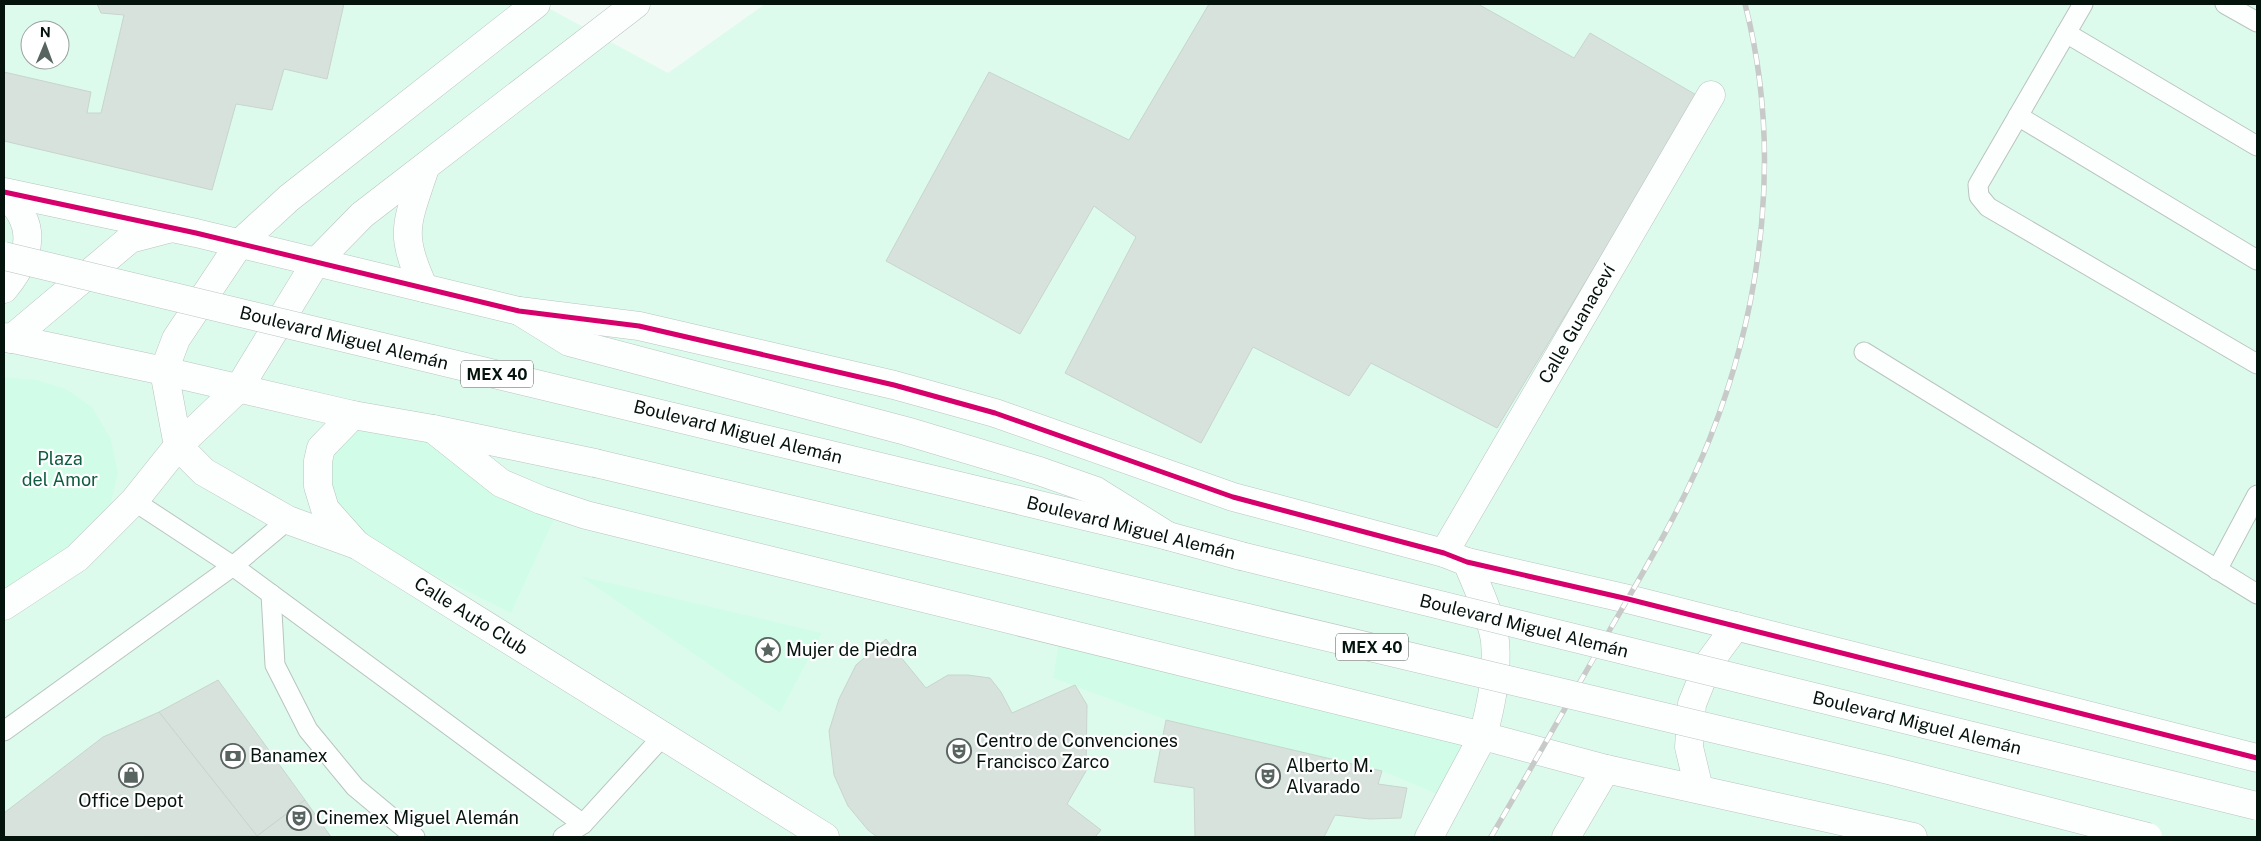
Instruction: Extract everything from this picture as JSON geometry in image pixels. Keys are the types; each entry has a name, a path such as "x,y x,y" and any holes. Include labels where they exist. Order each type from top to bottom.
{"main road":[{"path":"178,446 164,371 176,339 240,244 289,198 536,4"},
{"path":"4,606 77,558 134,501 178,446 239,388 316,262 362,215 636,4"},
{"name":"Calle Guanaceví","path":"1456,557 1710,95"},
{"path":"424,288 412,263 407,234 408,220 425,168"},
{"path":"4,192 172,228 519,311 638,326 894,385 995,413 1233,497 1456,557 2257,758"},
{"path":"4,192 23,217 29,238 18,272 4,289"},
{"path":"6,340 130,239 172,228"},
{"name":"Boulevard Miguel Alemán","path":"4,256 1168,536 1241,556 2257,806"},
{"path":"519,311 569,342 906,431 1039,471 1096,491 1168,536"},
{"name":"MEX 40","path":"6,340 164,371 353,415 433,429 595,463 1878,767 2148,837"},
{"path":"353,415 322,448 318,462 318,486 325,509 358,545"},
{"path":"433,429 501,483 541,500 586,515 1484,736 1606,769 1913,837"},
{"name":"Calle Auto Club","path":"178,446 204,472 288,520 358,545 825,837"},
{"path":"1429,837 1484,736 1494,681 1494,640 1480,594 1456,557"},
{"path":"1700,789 1689,747 1692,704 1708,664 1736,626"},
{"path":"1566,837 1606,769"}],"lane":[{"path":"2083,4 1978,185 1979,196 1988,207 2257,364"},
{"path":"2225,4 2257,22"},
{"path":"2066,33 2257,146"},
{"path":"2018,116 2257,260"},
{"path":"1864,352 2257,594"},
{"path":"2217,570 2257,495"},
{"path":"134,501 233,566 583,824"},
{"path":"4,732 233,566 288,520"},
{"path":"271,594 275,665 308,730 355,787 415,837"},
{"path":"564,837 583,824 663,736"}],"shaded area":[{"path":"4,4 541,4 668,73 765,4 2257,4 2257,837 4,837"}],"green space":[{"name":"Plaza del Amor","path":"4,377 37,380 66,389 92,407 111,439 118,473 111,503 95,531 4,602"},
{"path":"360,426 427,441 555,517 511,613 360,538 331,496 327,457"},
{"path":"580,576 822,633 780,713"},
{"path":"1060,636 1472,743 1437,794 1382,771 1166,720 1053,678"}],"building":[{"path":"97,4 344,4 327,79 284,69 272,110 236,104 212,190 4,141 4,72 91,92 87,113 101,113 124,15 101,13"},
{"path":"1209,4 1478,4 1574,58 1590,33 1698,96 1497,428 1371,363 1349,396 1253,347 1201,443 1065,373 1136,237 1094,206 1020,334 886,261 989,72 1129,140"},
{"name":"Centro de Convenciones Francisco Zarco","path":"886,639 926,688 948,675 990,678 1001,692 1012,713 1075,685 1087,705 1086,771 1067,804 1101,830 1095,837 877,837 868,830 848,806 834,775 829,731 839,699 856,665"},
{"name":"Banamex","path":"218,680 305,800 257,836 159,712"},
{"name":"Office Depot","path":"159,712 257,836 4,837 4,813 103,737"},
{"name":"Alberto M. Alvarado","path":"1166,720 1382,771 1378,784 1407,788 1401,818 1370,819 1335,815 1324,837 1195,837 1194,788 1154,782"},
{"name":"Cinemex Miguel Alemán","path":"305,800 331,837 255,837 257,836"}],"railway":[{"path":"1491,837 1665,534 1700,462 1729,386 1755,278 1762,223 1763,113 1756,58 1745,4"}],"cycle path":[{"path":"4,192 196,233 519,311 639,326 894,385 995,413 1233,497 1444,553 1467,562 1628,599 2257,758"}],"place":[{"name":"Mujer de Piedra","path":"768,650"},
{"name":"Centro de Convenciones Francisco Zarco","path":"959,751"},
{"name":"Banamex","path":"233,756"},
{"name":"Office Depot","path":"131,775"},
{"name":"Alberto M. Alvarado","path":"1268,776"},
{"name":"Cinemex Miguel Alemán","path":"299,818"}]}
